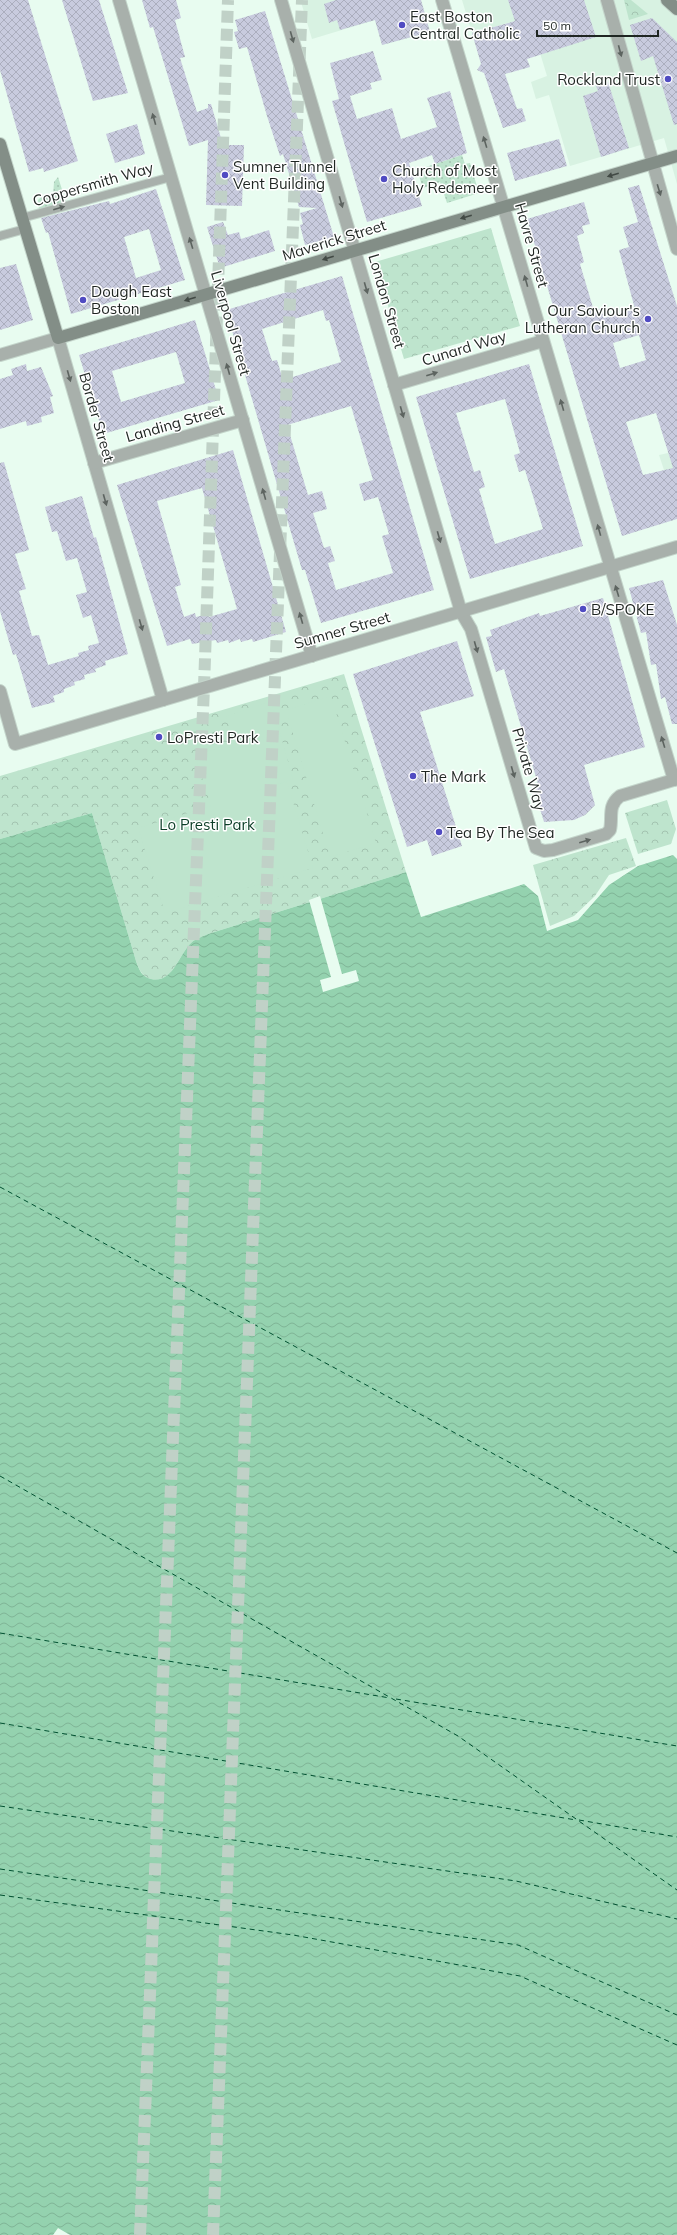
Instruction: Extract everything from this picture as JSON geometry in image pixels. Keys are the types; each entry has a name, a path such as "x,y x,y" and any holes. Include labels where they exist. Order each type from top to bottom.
{"main road":[{"path":"667,0 677,9"},
{"name":"Border Street","path":"0,144 58,338"},
{"name":"Maverick Street","path":"58,338 677,156"}],"street":[{"name":"Liverpool Street","path":"119,0 312,656"},
{"name":"London Street","path":"282,0 461,612"},
{"name":"Havre Street","path":"442,0 610,568 676,779"},
{"path":"607,0 651,163 677,249"},
{"name":"Maverick Street","path":"0,355 58,338"},
{"name":"Border Street","path":"58,338 163,700"},
{"name":"Cunard Way","path":"394,385 543,341"},
{"name":"Landing Street","path":"94,464 243,420"},
{"name":"Sumner Street","path":"0,691 16,744 677,548"},
{"name":"Private Way","path":"461,612 471,629 536,848 544,851 552,850 606,834 610,830 611,806 620,796 676,779"}],"lane":[{"name":"Coppersmith Way","path":"0,236 23,223 171,177"}],"shaded area":[{"name":"East Boston Central Catholic","path":"307,0 421,0 430,32 382,45 375,20 312,39 301,2"},
{"path":"462,0 677,0 677,184 664,138 570,166 549,95 536,99 531,82 547,76 529,17 472,33"},
{"path":"677,451 677,509 659,455"}],"green space":[{"path":"624,0 631,0 648,14 629,20"},
{"path":"462,155 465,164 470,163 479,193 447,203 440,182 423,188 417,170"},
{"path":"58,177 66,202 39,210 38,200 41,197 53,196 54,182"},
{"path":"491,228 520,326 404,359 375,262"},
{"name":"Lo Presti Park","path":"344,674 406,872 208,934 191,943 175,967 165,977 151,979 143,975 136,961 92,813 0,839 0,776"},
{"path":"331,696 376,843 330,857 286,710"},
{"path":"271,701 293,779 257,791 287,782 313,868 165,913 138,828 211,806 195,755 235,743 226,716"},
{"path":"667,800 676,829 671,844 638,854 625,813"},
{"path":"626,838 636,866 609,875 595,896 574,916 550,926 533,865"}],"water":[{"path":"92,813 137,964 143,975 151,979 165,977 175,967 191,943 208,934 406,872 421,917 524,884 538,896 547,931 578,920 609,885 638,866 673,855 677,859 677,2235 70,2235 58,2228 53,2235 0,2235 0,839"}],"pier":[{"path":"320,896 342,974 356,970 359,981 323,992 320,980 331,977 309,900"}],"building":[{"path":"0,0 28,0 78,161 44,172 43,168 29,172 0,70"},
{"path":"62,0 99,0 128,93 93,101"},
{"path":"142,0 176,0 181,18 175,20 185,57 180,58 197,112 208,108 208,104 211,104 223,145 244,145 242,206 206,205 208,140 189,146 153,27 150,28"},
{"name":"East Boston Central Catholic","path":"336,0 421,0 430,32 382,45 375,20 340,30 337,20 329,23 324,4"},
{"path":"508,0 584,0 596,37 527,59 530,67 505,74 517,109 522,108 526,121 503,128 484,73 477,70 481,64 472,33 515,21"},
{"path":"265,11 334,237 305,245 300,225 303,224 300,213 317,208 299,207 283,154 280,156 267,116 247,47 239,49 234,32 238,31 235,20"},
{"path":"652,18 677,42 677,124 674,125 653,56 641,61 630,25"},
{"path":"373,51 382,80 370,83 372,89 350,96 357,119 392,108 401,139 437,127 427,98 450,91 467,153 435,164 432,155 409,163 422,206 367,222 332,101 339,99 330,63"},
{"path":"608,82 629,148 601,157 583,96 598,91 596,86"},
{"path":"137,124 145,154 115,163 106,134"},
{"path":"559,139 567,166 515,181 507,153"},
{"path":"639,185 677,306 677,519 622,536 527,219 584,202 590,224 582,226 584,233 577,236 584,262 580,264 594,311 601,308 604,318 635,309 619,250 629,247 623,227 638,222 628,188","holes":["639,335 646,360 620,368 613,343","656,413 673,468 643,475 626,422"]},
{"path":"156,189 185,280 71,314 48,232 46,233 41,218 109,201 110,204","holes":["149,229 161,270 136,278 124,237"]},
{"path":"223,222 228,235 239,232 241,239 269,230 275,251 220,268 207,227"},
{"path":"16,264 33,320 0,330 0,268"},
{"path":"342,276 434,590 321,623 305,570 302,570 226,310","holes":["323,310 326,321 329,320 341,362 283,380 277,360 272,361 262,329","351,406 373,480 359,484 364,501 378,497 389,534 382,536 393,573 336,590 328,563 335,561 330,546 324,548 313,513 327,509 322,491 308,495 287,425"]},
{"path":"195,320 219,400 103,434 79,355","holes":["176,352 185,383 121,402 112,371"]},
{"path":"26,364 27,371 41,367 53,396 50,397 54,413 41,417 42,422 27,426 26,421 0,429 0,379 13,375 11,369"},
{"path":"529,364 583,546 470,579 416,397","holes":["505,399 520,453 514,455 519,472 525,470 543,529 495,544 479,489 485,487 480,470 474,472 456,413"]},
{"path":"233,450 286,632 253,642 252,639 241,642 240,639 229,643 228,640 217,643 216,640 192,644 190,639 167,646 117,485","holes":["202,488 237,609 209,617 208,614 196,617 195,613 184,617 175,587 181,585 157,501"]},
{"path":"4,462 29,550 15,554 26,589 19,591 32,636 39,635 48,665 79,656 78,653 89,650 88,646 99,643 91,615 83,618 76,595 87,592 77,558 66,561 57,531 52,532 45,507 82,496 94,538 96,537 128,654 105,661 106,665 95,669 96,672 84,675 85,679 74,682 75,685 64,689 64,692 53,696 55,702 32,708 16,654 13,655 0,611 0,463"},
{"path":"663,580 677,625 677,724 672,724 665,697 661,699 656,664 651,665 646,632 641,633 629,588"},
{"path":"603,598 645,747 584,765 595,805 585,815 574,820 544,822 533,786 538,784 504,669 496,672 486,637 492,636 490,630 539,613 540,616"},
{"name":"The Mark","path":"457,641 474,696 420,712 462,846 432,856 427,840 407,847 353,674"}],"ferry route":[{"path":"0,1187 677,1553"},
{"path":"0,1476 458,1736 677,1890"},
{"path":"0,1633 390,1698"},
{"path":"396,1699 677,1746"},
{"path":"0,1723 576,1820"},
{"path":"0,1806 516,1881 677,1919"},
{"path":"579,1820 677,1837"},
{"path":"0,1869 518,1945 677,2015"},
{"path":"0,1895 293,1935 520,1976 677,2045"}],"tunnel":[{"path":"140,2235 204,687 228,0"},
{"path":"213,2235 302,0"}],"place":[{"name":"East Boston Central Catholic","path":"402,25"},
{"name":"Rockland Trust","path":"668,79"},
{"name":"Sumner Tunnel Vent Building","path":"225,175"},
{"name":"Church of Most Holy Redemeer","path":"384,179"},
{"name":"Dough East Boston","path":"83,300"},
{"name":"Our Saviour's Lutheran Church","path":"648,319"},
{"name":"B/SPOKE","path":"583,609"},
{"name":"LoPresti Park","path":"159,737"},
{"name":"The Mark","path":"413,776"},
{"name":"Tea By The Sea","path":"439,832"}]}
